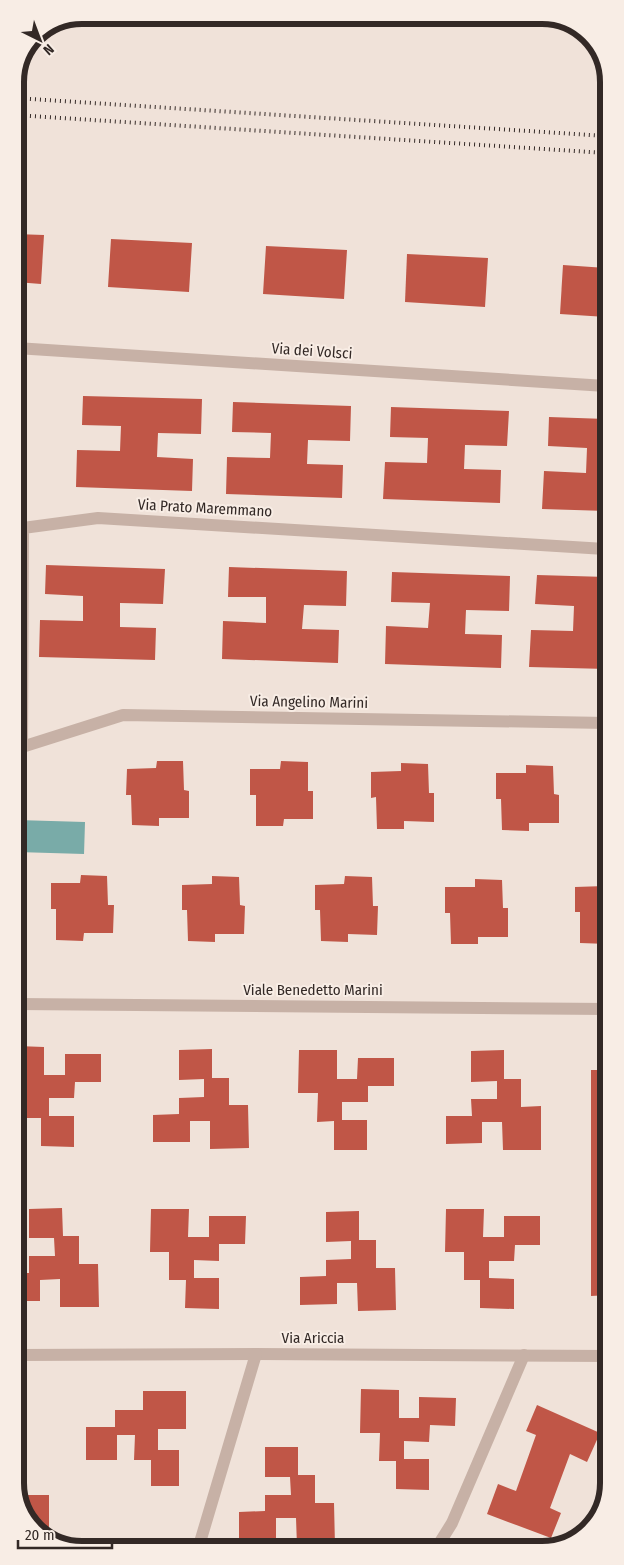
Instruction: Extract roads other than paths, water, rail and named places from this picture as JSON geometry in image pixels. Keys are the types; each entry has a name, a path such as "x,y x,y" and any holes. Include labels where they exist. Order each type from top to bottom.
{"street":[{"name":"Via dei Volsci","path":"24,349 600,386"},
{"name":"Via Prato Maremmano","path":"24,528 98,518 600,549"},
{"name":"Via Angelino Marini","path":"24,748 123,715 600,723"},
{"name":"Viale Benedetto Marini","path":"24,1004 600,1009"},
{"path":"200,1541 256,1354"},
{"name":"Via Ariccia","path":"24,1355 524,1354 600,1356"},
{"path":"441,1541 452,1523 524,1354"}],"water":[{"path":"24,820 85,822 84,854 24,852"}],"railway":[{"path":"24,99 600,136"},
{"path":"24,116 600,153"}]}
